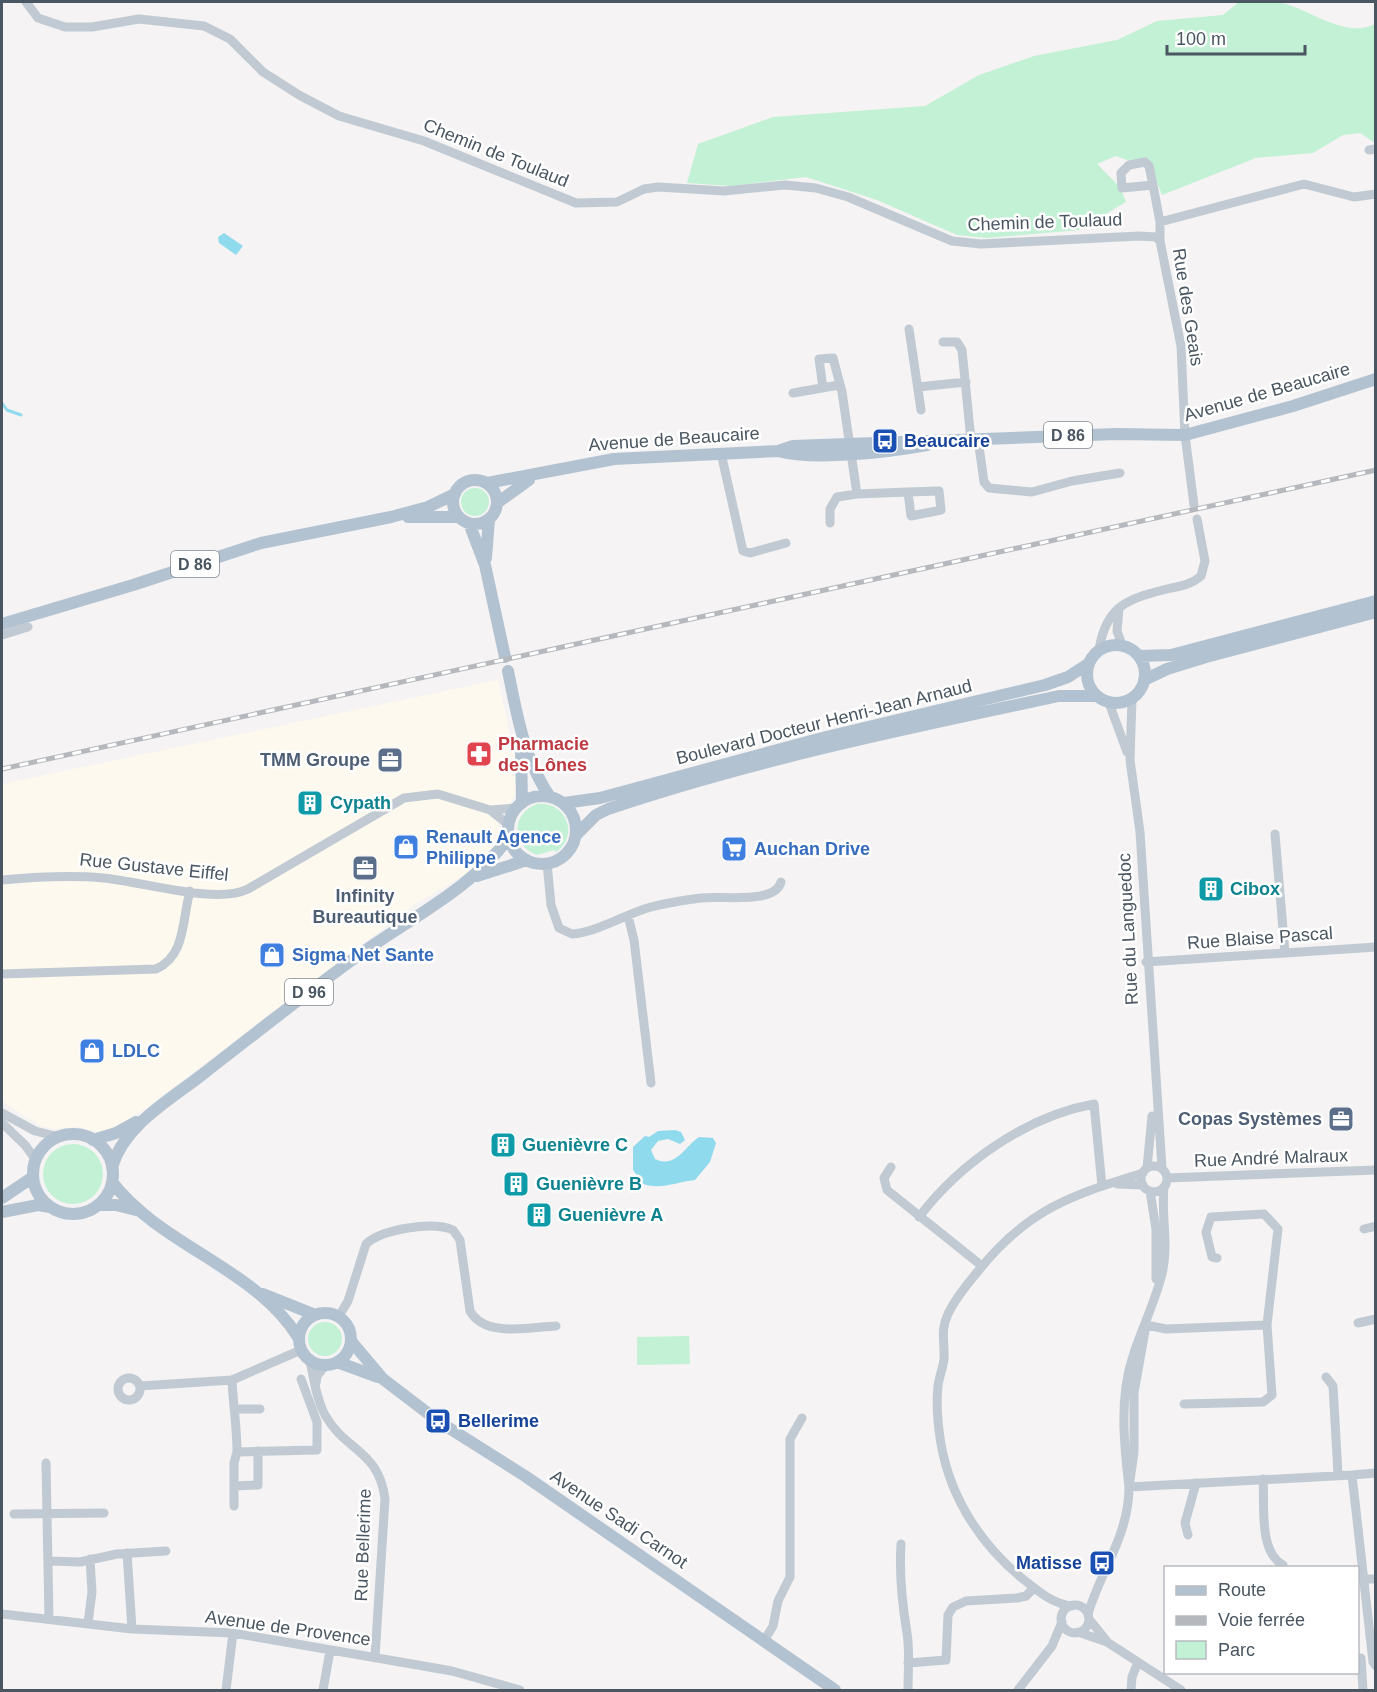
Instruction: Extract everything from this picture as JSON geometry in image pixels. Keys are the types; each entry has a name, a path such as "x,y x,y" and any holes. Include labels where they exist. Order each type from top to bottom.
{"main road":[{"name":"Avenue de Beaucaire","path":"487,483 537,475 582,463 614,459 778,451 794,455 850,448 910,448 951,441 1116,434 1185,435 1293,406 1376,379"},
{"name":"Avenue de Beaucaire","path":"497,503 508,493 537,475"},
{"path":"485,565 489,519 497,503 496,495 487,483 471,480 461,485 455,494 454,506 464,520 485,565 505,657"},
{"name":"D 86","path":"2,624 133,585 261,543 391,517 428,507 455,494"},
{"name":"D 86","path":"391,517 464,520"},
{"path":"464,520 480,524 489,519"},
{"path":"1139,656 1171,655 1376,601"},
{"path":"1144,680 1167,669 1206,657 1376,612"},
{"path":"1114,644 1122,645 1139,656 1143,663 1144,680 1138,693 1132,699 1109,703 1096,696 1087,681 1088,664 1099,650 1114,644"},
{"name":"Boulevard Docteur Henri-Jean Arnaud","path":"564,803 610,796 822,738 1045,685 1068,677 1088,664"},
{"path":"508,671 520,731 534,771 550,797"},
{"name":"Boulevard Docteur Henri-Jean Arnaud","path":"576,835 596,815 608,809 793,757 1059,696 1096,696"},
{"path":"519,806 535,797 550,797 564,803 572,814 576,835 569,851 555,861 547,863 527,860 516,850 509,831 519,806 520,731"},
{"name":"D 96","path":"112,1167 117,1150 153,1113 352,959 470,878 494,857 509,831"},
{"name":"D 96","path":"470,878 527,860"},
{"name":"D 96","path":"93,1140 116,1132 153,1113"},
{"path":"2,1212 38,1205 69,1214 90,1211 99,1205 112,1182 112,1167 105,1151 93,1140 76,1134 58,1137 41,1150 36,1160 33,1177 41,1199 50,1207"},
{"path":"2,1198 33,1177"},
{"path":"112,1182 137,1210 254,1290 298,1311 313,1314 327,1312 339,1316 348,1327 351,1341 347,1353 332,1364 310,1361 301,1350 298,1337 289,1324 254,1290"},
{"path":"99,1205 116,1205 137,1210"},
{"path":"298,1337 303,1323 313,1314"},
{"name":"Avenue Sadi Carnot","path":"351,1341 382,1379 446,1426 525,1476 835,1690"},
{"name":"Avenue Sadi Carnot","path":"332,1364 382,1379"}],"street":[{"name":"Chemin de Toulaud","path":"26,2 39,18 65,27 92,27 139,19 204,26 230,39 263,72 299,95 339,116 434,144 576,203 617,201 644,189 658,187 724,191 784,185 816,188 848,197 952,241 981,244 1139,236 1156,237 1160,241"},
{"path":"1160,222 1304,184 1354,197 1376,194"},
{"name":"Rue des Geais","path":"1153,185 1160,222 1160,241 1181,346 1185,435 1194,505"},
{"path":"909,329 921,410"},
{"path":"943,342 957,342 962,350 975,440 984,482 989,488 1032,492 1072,481 1120,473"},
{"path":"824,388 819,359 833,358 838,385 842,392 857,494"},
{"path":"918,387 966,382"},
{"path":"793,393 838,385"},
{"path":"722,453 741,548 750,553 786,543"},
{"path":"830,523 830,509 837,497 908,492"},
{"path":"1099,650 1106,621 1119,608 1136,596 1188,584 1201,576 1205,561 1197,519"},
{"path":"1119,608 1117,631 1122,645"},
{"path":"2,635 28,627"},
{"name":"Rue du Languedoc","path":"1132,699 1130,760 1140,832 1146,962 1161,1168"},
{"name":"Rue du Languedoc","path":"1109,703 1130,760"},
{"name":"Rue Gustave Eiffel","path":"2,880 94,877 222,896 240,893 388,806 414,795 438,794 490,810 519,806"},
{"name":"Rue Gustave Eiffel","path":"490,810 509,831"},
{"path":"1275,834 1285,953"},
{"path":"547,863 555,919 565,932 577,933 650,908 700,898 768,896 778,891 782,882"},
{"path":"2,974 156,969 169,962 177,952 189,891"},
{"path":"627,916 634,940 651,1083"},
{"name":"Rue Blaise Pascal","path":"1146,962 1376,947"},
{"name":"Rue du Languedoc","path":"1145,1170 1155,1096"},
{"path":"919,1217 958,1174 996,1147 1036,1122 1068,1109 1094,1104 1107,1185"},
{"path":"2,1113 36,1131 58,1137"},
{"path":"2,1123 25,1145 36,1160"},
{"path":"1052,1646 1084,1629 1088,1616 1098,1583 1121,1538 1127,1512 1129,1487 1125,1448 1125,1391 1132,1356 1146,1325 1165,1257 1166,1183 1161,1168 1154,1166 1067,1198 1045,1209 998,1246 947,1315 942,1336 944,1359 938,1386 941,1445 960,1503 993,1552 1055,1603 1074,1605 1088,1616 1107,1642"},
{"path":"891,1167 884,1178 887,1190 982,1266"},
{"path":"1145,1170 1157,1246 1155,1293"},
{"name":"Rue André Malraux","path":"1166,1183 1376,1170"},
{"path":"1107,1185 1158,1191 1166,1183"},
{"path":"1184,1404 1263,1402 1272,1395 1267,1325 1278,1229 1264,1214 1211,1217 1206,1232 1212,1257 1217,1258"},
{"path":"339,1316 348,1301 366,1244 373,1238 393,1231 437,1226 453,1230 460,1240 470,1311 474,1319 488,1327 556,1326"},
{"path":"1364,1229 1376,1226"},
{"path":"1358,1323 1376,1319"},
{"path":"1146,1325 1166,1329 1267,1325"},
{"path":"140,1386 232,1380 301,1350"},
{"name":"Rue Bellerime","path":"310,1361 325,1415 335,1429 364,1454 383,1482 385,1499 375,1657"},
{"path":"315,1385 317,1376 332,1364"},
{"path":"1326,1377 1333,1386 1338,1474"},
{"path":"237,1452 317,1450 317,1422 301,1379"},
{"path":"232,1380 237,1452 234,1506"},
{"path":"235,1410 260,1409"},
{"path":"764,1641 773,1626 778,1601 789,1584 790,1439 802,1418"},
{"path":"234,1486 258,1485 258,1451"},
{"path":"46,1463 49,1619"},
{"path":"1129,1487 1376,1473"},
{"path":"1352,1475 1373,1662 1376,1666"},
{"path":"1263,1479 1268,1547 1273,1559 1283,1564"},
{"path":"1188,1535 1185,1523 1196,1483"},
{"path":"14,1514 105,1513"},
{"path":"901,1544 898,1580 904,1596 908,1690"},
{"path":"49,1561 73,1563 127,1553 166,1551"},
{"path":"127,1553 132,1629"},
{"path":"88,1623 92,1592 90,1559"},
{"path":"1363,1579 1376,1579"},
{"path":"1018,1690 1052,1646 1065,1610 1074,1605 1098,1583"},
{"path":"908,1663 946,1660 948,1615 960,1603 1017,1598 1026,1596 1034,1588"},
{"path":"1055,1603 1066,1629 1107,1642 1181,1690"},
{"name":"Avenue de Provence","path":"6,1613 132,1629 233,1633 452,1671 520,1690"},
{"path":"226,1690 233,1633"},
{"path":"323,1690 330,1651"},
{"path":"1361,1658 1364,1690"},
{"path":"1131,1690 1132,1677 1138,1662"}],"shaded area":[{"path":"498,680 514,753 517,790 511,802 494,818 499,825 499,840 485,858 466,874 414,905 145,1109 114,1128 101,1133 79,1127 54,1129 39,1125 2,1101 2,784"}],"green space":[{"path":"1239,2 1277,2 1351,28 1363,28 1375,24 1375,143 1360,133 1343,135 1313,153 1256,158 1162,195 1148,159 1127,160 1116,156 1097,164 1120,187 1126,202 1079,230 987,238 957,235 877,200 806,177 731,186 687,183 698,144 773,117 925,106 979,75 1034,56 1117,40 1157,21 1223,15"},
{"path":"475,488 485,492 489,502 485,512 475,516 465,512 461,502 465,492"},
{"path":"537,804 556,808 566,820 567,837 556,852 554,850 537,855 528,851 519,837 519,822 522,814"},
{"path":"67,1144 79,1144 90,1149 98,1157 103,1174 101,1186 90,1199 79,1204 67,1204 56,1199 48,1191 43,1180 43,1168 48,1157 56,1149"},
{"path":"325,1322 337,1327 342,1339 337,1351 325,1356 313,1351 308,1339 313,1327"},
{"path":"689,1336 690,1364 637,1365 637,1337"}],"water":[{"path":"224,233 243,246 236,255 219,243 218,237"},
{"path":"658,1131 681,1132 685,1140 680,1144 668,1139 658,1141 651,1150 655,1159 669,1161 674,1159 699,1137 713,1138 716,1143 710,1162 695,1180 663,1186 643,1184 633,1170 633,1147 645,1136 649,1137"}],"waterway":[{"path":"2,403 7,410 21,415"}],"railway":[{"path":"2,769 1376,470"}],"place":[{"name":"Beaucaire","path":"885,441"},
{"name":"Pharmacie des Lônes","path":"479,754"},
{"name":"TMM Groupe","path":"390,760"},
{"name":"Cypath","path":"310,803"},
{"name":"Renault Agence Philippe","path":"406,847"},
{"name":"Auchan Drive","path":"734,849"},
{"name":"Infinity Bureautique","path":"365,868"},
{"name":"Cibox","path":"1211,889"},
{"name":"Sigma Net Sante","path":"272,955"},
{"name":"LDLC","path":"92,1051"},
{"name":"Copas Systèmes","path":"1341,1119"},
{"name":"Guenièvre C","path":"503,1145"},
{"name":"Guenièvre B","path":"516,1184"},
{"name":"Guenièvre A","path":"539,1215"},
{"name":"Bellerime","path":"438,1421"},
{"name":"Matisse","path":"1102,1563"}]}
